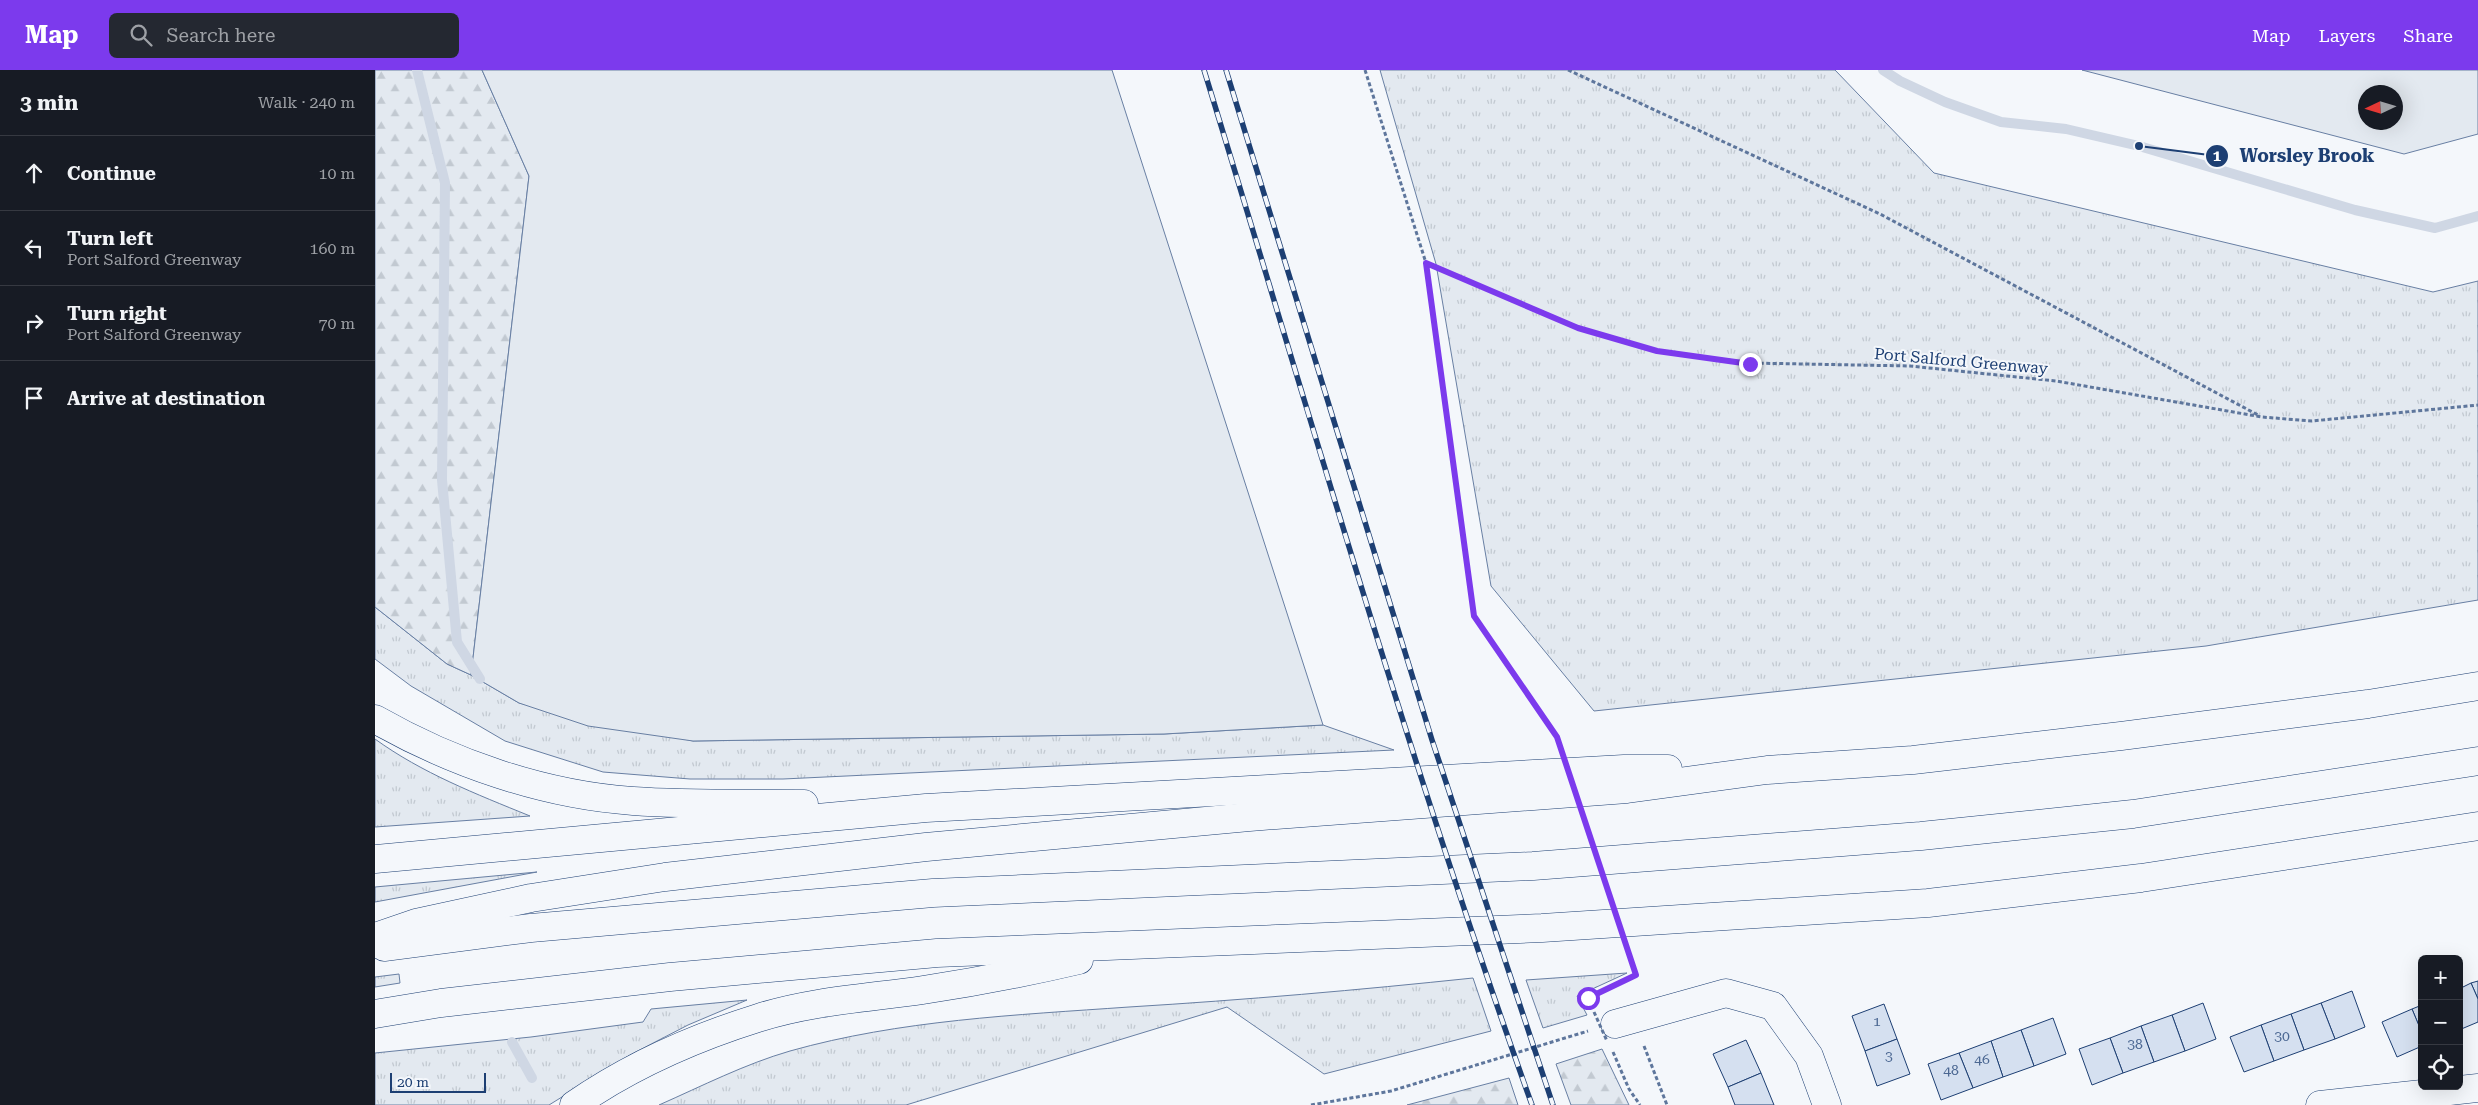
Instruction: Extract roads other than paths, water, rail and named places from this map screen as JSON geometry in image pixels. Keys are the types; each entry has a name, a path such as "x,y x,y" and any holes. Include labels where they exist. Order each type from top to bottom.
{"main road":[{"path":"375,938 416,923 531,898 665,877 926,847 1249,816 1627,789 1767,770 1913,760 2121,736 2368,704 2478,686"},
{"path":"375,719 429,746 471,764 551,788 592,796 632,801 926,808"},
{"path":"375,948 541,928 933,893 1533,866 1921,836 2133,814 2478,761"},
{"path":"375,859 926,808 1624,769 1767,770"},
{"path":"375,1014 441,1003 669,977 937,953 1542,928 1928,903 2141,878 2478,826"},
{"path":"574,1105 611,1080 645,1063 758,1018 835,1002 1009,976 1142,945"},
{"path":"1618,1028 1726,993 1773,1006 1809,1056 1827,1105"},
{"path":"2320,1105 2478,1088"}],"waterway":[{"path":"417,70 445,183 442,480 457,642 480,679"},
{"path":"1883,70 1900,81 1945,102 2001,122 2066,129 2139,146 2355,210 2435,228 2478,216"},
{"path":"512,1042 532,1078"}],"railway":[{"path":"1204,70 1403,719 1487,977 1532,1105"},
{"path":"1226,70 1432,740 1553,1105"}],"place":[{"name":"Worsley Brook","path":"2139,146"}]}
